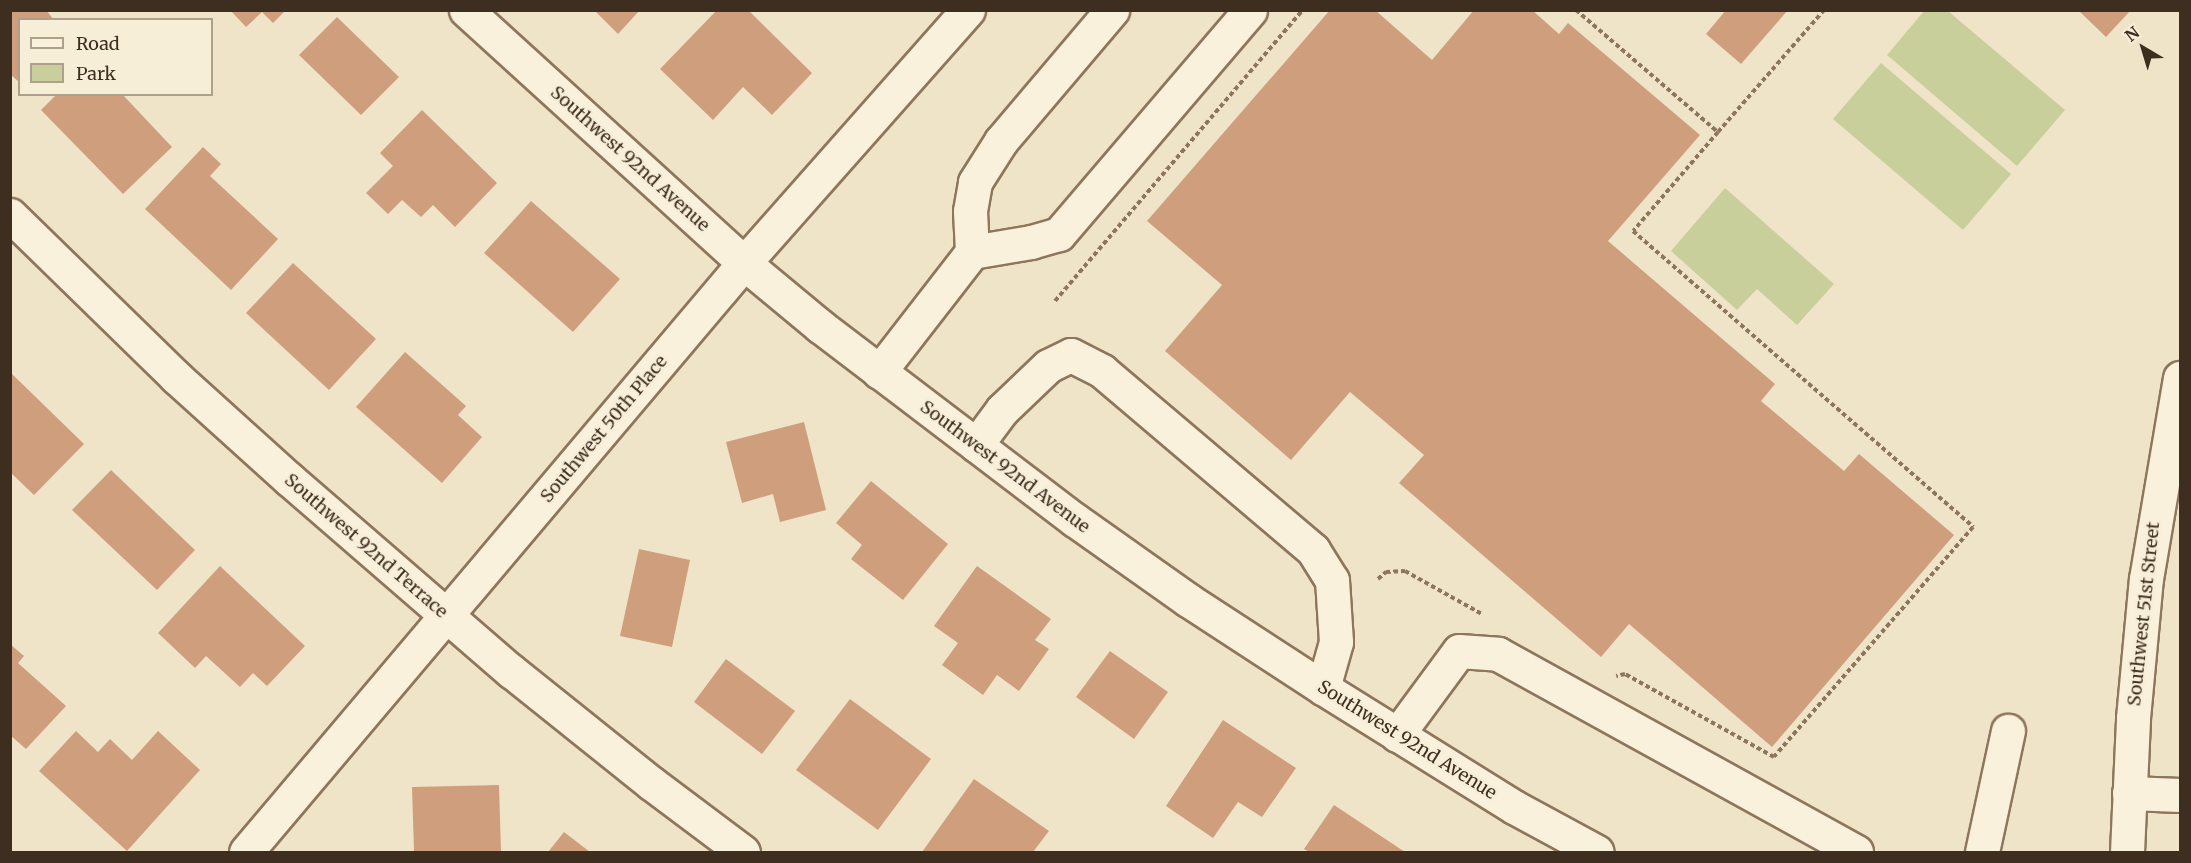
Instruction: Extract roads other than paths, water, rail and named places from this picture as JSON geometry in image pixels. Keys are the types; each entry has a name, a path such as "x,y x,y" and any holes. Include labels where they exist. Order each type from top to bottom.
{"street":[{"name":"Southwest 92nd Avenue","path":"466,10 744,263 879,372 976,445 1188,600 1397,735 1514,807 1597,852"},
{"name":"Southwest 50th Place","path":"246,852 744,263 968,10"},
{"path":"879,372 972,252 970,211 975,182 1001,141 1112,10"},
{"path":"972,252 1031,242 1059,234 1250,10"},
{"name":"Southwest 92nd Terrace","path":"10,215 176,378 446,615 604,746 743,852"},
{"path":"976,445 1002,410 1048,366 1071,355 1102,371 1313,550 1332,580 1333,591 1336,642 1323,688"},
{"name":"Southwest 51st Street","path":"2127,852 2138,653 2146,579 2181,378"},
{"path":"1397,735 1459,651 1498,654 1856,852"},
{"path":"1982,852 2008,730"},
{"path":"2129,793 2181,795"}]}
